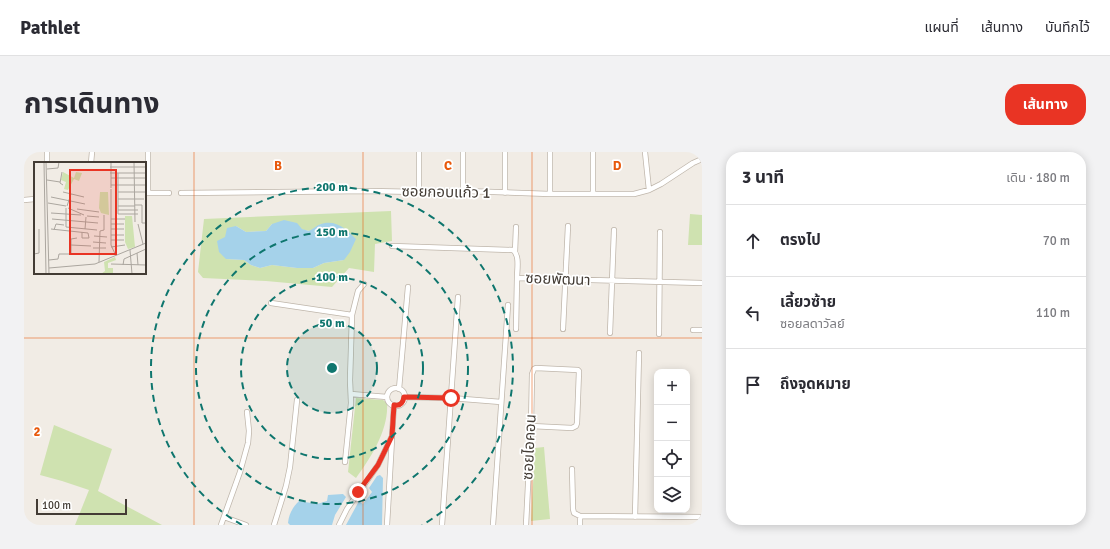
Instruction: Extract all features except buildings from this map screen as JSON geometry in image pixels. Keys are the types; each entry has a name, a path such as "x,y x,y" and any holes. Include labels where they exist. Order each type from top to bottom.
{"street":[{"path":"148,152 146,193 169,193"},
{"path":"419,152 419,192"},
{"path":"463,152 463,191"},
{"path":"505,193 506,152"},
{"path":"550,152 550,194"},
{"path":"593,152 593,194"},
{"path":"645,152 649,190"},
{"name":"ซอยกอบแก้ว 1","path":"181,193 463,191 550,194 634,194 649,190 702,159"},
{"path":"24,200 34,199"},
{"path":"515,252 516,226"},
{"path":"563,329 568,226"},
{"path":"610,333 614,230"},
{"path":"659,334 660,232"},
{"name":"ซอยพัฒนา","path":"392,246 513,250 517,256 517,278 702,283"},
{"path":"516,329 517,278"},
{"path":"345,462 351,394 352,315 358,291 364,284"},
{"path":"399,389 408,287"},
{"path":"442,525 458,297"},
{"path":"271,303 352,315"},
{"path":"493,525 508,305"},
{"path":"693,330 702,330"},
{"path":"635,516 639,353"},
{"name":"ซอยไอคอน","path":"526,525 532,374 536,368 578,370 576,426 572,428 531,426"},
{"path":"399,389 404,393 402,402 400,405 390,404 387,397 390,390 399,389"},
{"path":"351,394 387,397"},
{"path":"404,397 451,398 501,402"},
{"path":"274,525 289,473 297,400"},
{"path":"387,525 394,405"},
{"path":"221,525 240,472 248,443 248,412"},
{"path":"339,525 347,509 378,465 392,436"},
{"path":"572,469 573,509 574,512 580,516 702,517"},
{"path":"580,516 580,525"},
{"path":"224,517 246,525"}],"green space":[{"path":"391,211 392,241 375,244 374,272 349,268 332,287 266,281 203,278 198,272 204,219","holes":["272,224 310,231 321,224 344,260 324,263 313,268 272,265 260,268 251,265 244,260 226,259 236,226 246,232 266,231"]},
{"path":"690,214 702,215 702,245 688,245"},
{"path":"356,398 383,400 387,403 387,413 378,443 356,478 348,472"},
{"path":"54,425 112,449 98,491 162,525 75,525 89,490 40,475"},
{"path":"544,447 550,519 531,521 535,448"}],"water":[{"path":"284,220 297,223 302,229 309,231 321,224 336,224 356,239 350,252 344,260 324,263 313,268 272,265 260,268 251,265 244,260 226,259 219,252 217,241 225,237 227,228 236,226 246,232 266,231 272,224"},
{"path":"380,475 383,478 382,525 346,525 359,501 363,504 372,492 369,488 377,476"},
{"path":"343,494 346,497 335,515 332,525 290,525 288,523 291,511 299,501 317,504 327,501 328,495"}],"route":[{"path":"358,492 378,465 392,436 394,405 400,405 404,400 404,397 451,398"}]}
